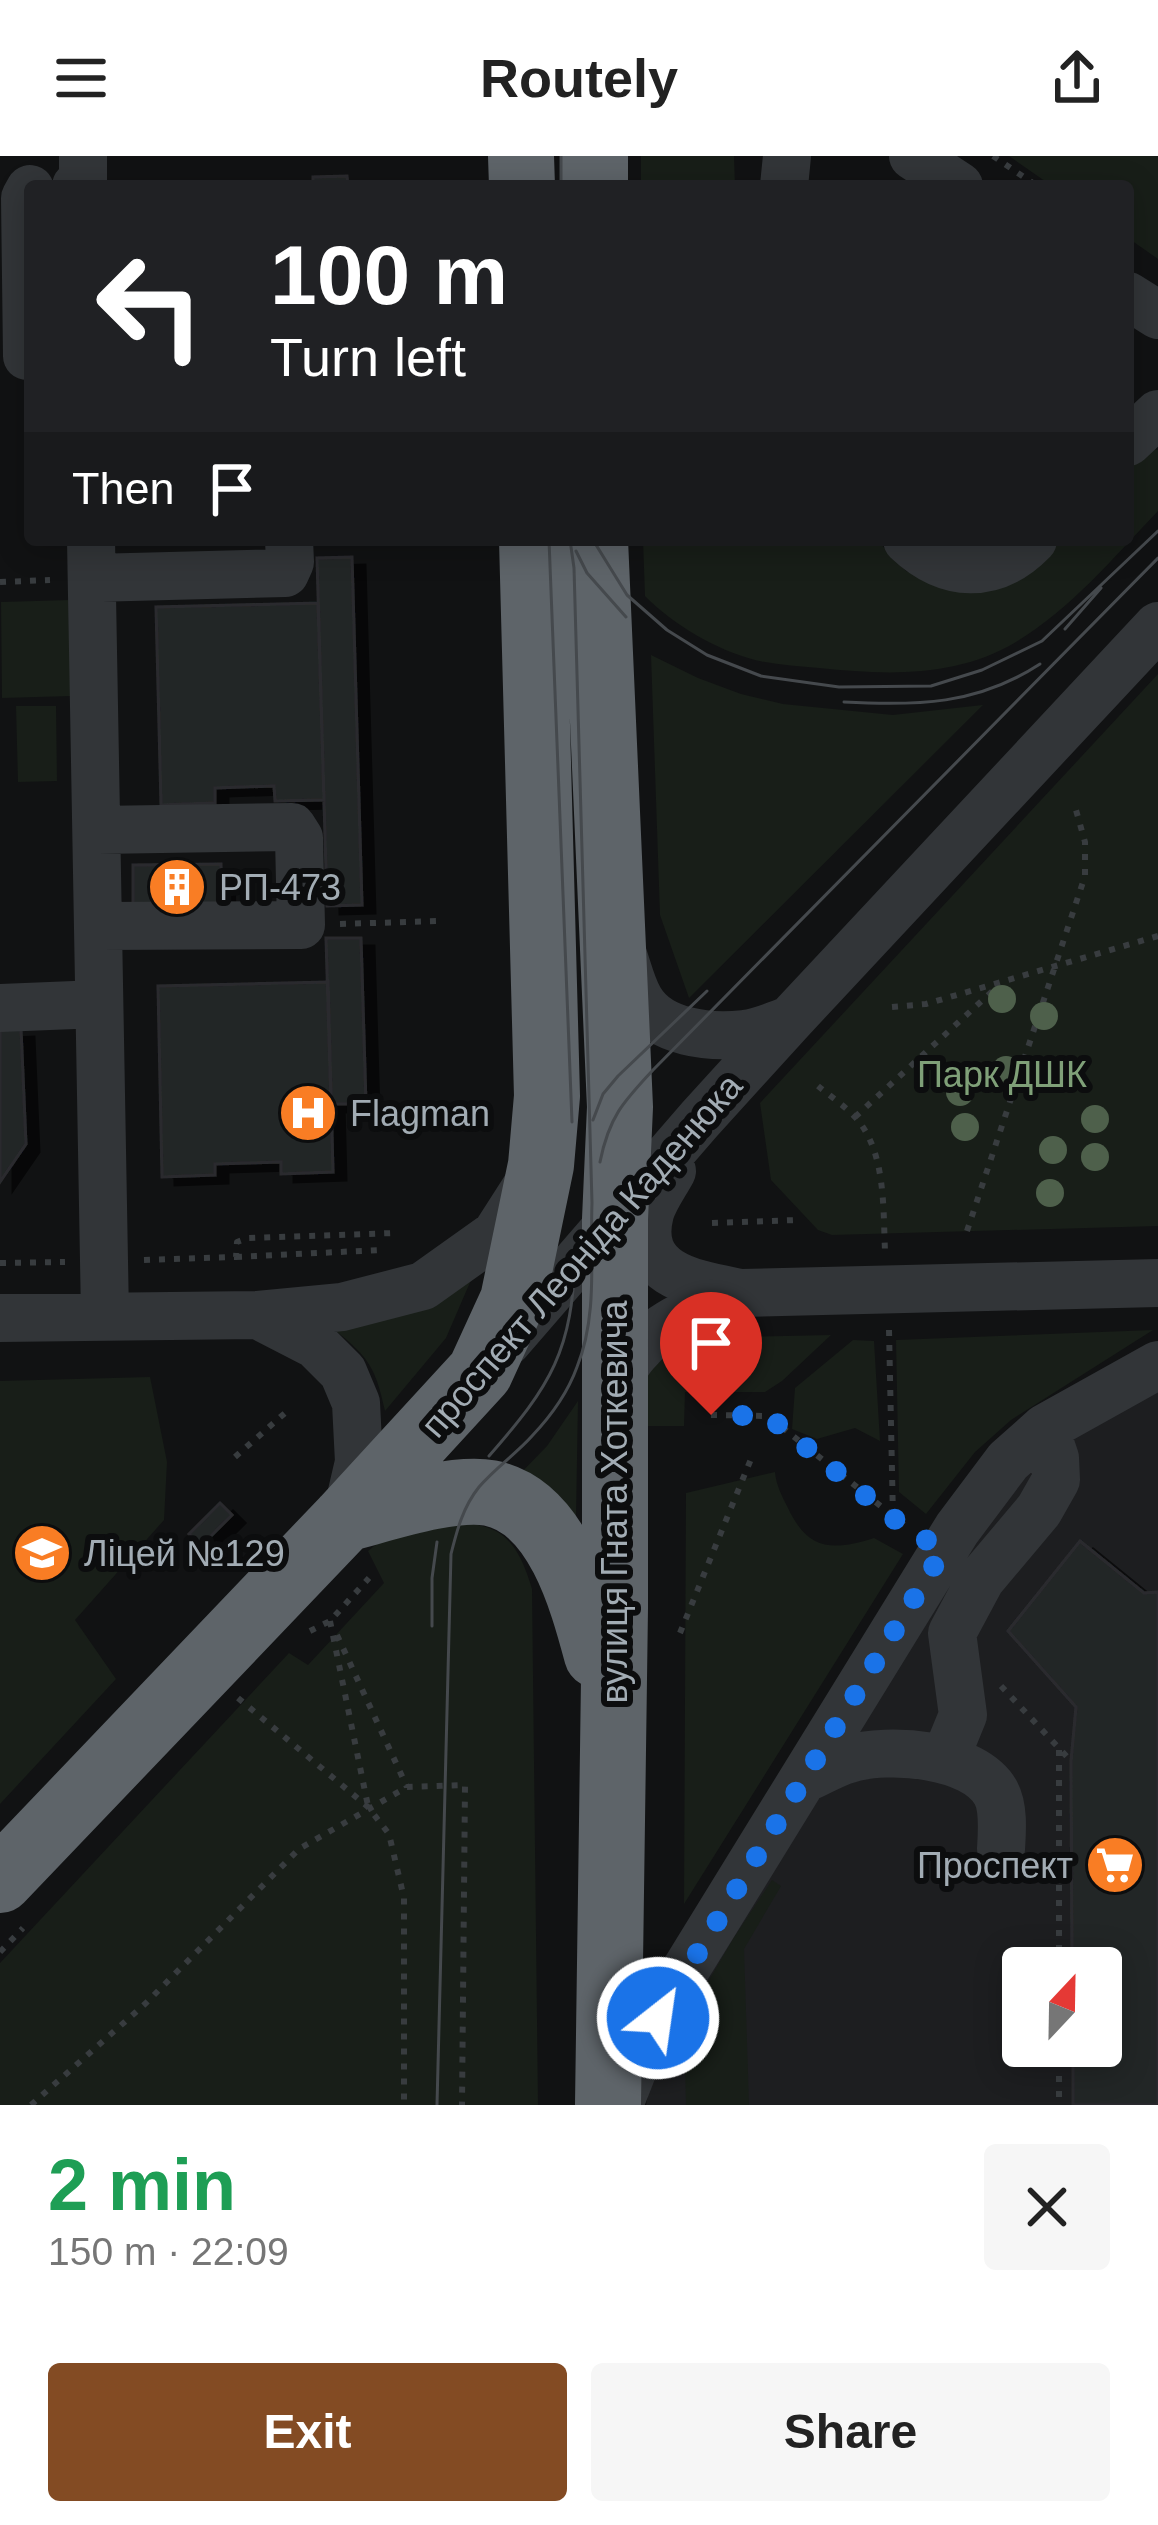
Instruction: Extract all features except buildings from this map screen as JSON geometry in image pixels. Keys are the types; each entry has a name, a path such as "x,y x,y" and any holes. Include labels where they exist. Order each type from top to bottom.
{"highway":[{"path":"480,1372 513,1300 541,1166 548,1096 532,546"},
{"name":"вулиця Гната Хоткевича","path":"595,546 620,1107 614,1219 608,2105"},
{"name":"проспект Леоніда Каденюка","path":"0,1880 480,1372"},
{"path":"345,1519 436,1496 490,1493 520,1507 559,1548 581,1598 614,1716"}],"street":[{"path":"913,156 950,180"},
{"path":"105,1316 92,559 285,573 289,546"},
{"path":"915,546 945,566 974,570 1010,560 1026,546"},
{"name":"проспект Леоніда Каденюка","path":"480,1372 700,1119 1158,626"},
{"path":"98,830 292,827 299,838 301,925 100,926"},
{"path":"614,932 640,1000 671,1027 746,1034 790,1020"},
{"path":"0,1009 99,1004"},
{"path":"700,1119 650,1212 649,1239 656,1261 671,1274 741,1293 1158,1282"},
{"path":"0,1318 258,1316 342,1307 423,1286 496,1234 541,1166"},
{"path":"614,1384 636,1351 659,1331 698,1308 741,1293"},
{"path":"258,1316 316,1346 343,1372 356,1403 359,1462 345,1519"},
{"path":"620,2105 639,2054 678,1982 943,1551 1008,1462 1045,1429 1158,1365"},
{"path":"945,1759 964,1715 952,1633 981,1579 1040,1510 1055,1480 1055,1459 1045,1429"},
{"path":"863,1684 864,1711 872,1734 888,1753"},
{"path":"806,1778 849,1759 888,1753 945,1759 971,1770 996,1793 1001,1849"}],"path":[{"path":"993,156 1028,180"},
{"path":"0,582 92,559"},
{"path":"967,1232 1085,876 1085,842 1076,810"},
{"path":"301,925 440,921"},
{"path":"892,1007 926,1004 1158,935"},
{"path":"855,1117 1003,982"},
{"path":"818,1086 855,1117 871,1144 879,1174 893,1518"},
{"path":"712,1223 797,1220"},
{"path":"236,1257 237,1242 248,1238 395,1233"},
{"path":"0,1263 380,1250"},
{"path":"235,1457 285,1413"},
{"path":"711,1415 768,1416 893,1518 943,1551"},
{"path":"680,1634 753,1454"},
{"path":"330,1621 370,1578"},
{"path":"330,1621 407,1787"},
{"path":"330,1621 368,1807"},
{"path":"237,1696 368,1807 388,1834 404,1898 404,2105"},
{"path":"1059,1748 1059,1947"},
{"path":"31,2105 146,2003 299,1849 407,1787 465,1785 462,2105"},
{"path":"1059,2067 1059,2105"}],"shaded area":[{"path":"1158,1374 1158,2105 646,2105 656,2056 1007,1473"}],"green space":[{"path":"641,156 734,156 735,180 641,180"},
{"path":"1009,156 1158,156 1158,259 1134,242 1134,180 1043,180"},
{"path":"1158,450 1158,511 1134,536 1134,457"},
{"path":"643,546 883,546 906,571 927,581 1034,546 1124,546 1055,614 1016,642 945,668 895,672 763,662 696,635 645,596"},
{"path":"70,600 72,696 2,698 1,602"},
{"path":"651,655 741,694 783,704 893,715 983,705 689,998 660,915"},
{"name":"Парк ДШК","path":"1158,674 1158,1226 832,1235 818,1230 771,1180 760,1103"},
{"path":"16,706 56,706 57,781 18,782"},
{"path":"484,1250 446,1338 385,1411 370,1366 336,1331"},
{"path":"1153,1330 1011,1420 975,1452 926,1514 899,1492 896,1340"},
{"path":"831,1335 765,1392 685,1392 684,1426 633,1426 646,1366 684,1338"},
{"path":"853,1340 874,1341 880,1441 855,1428 817,1439 792,1429 795,1388"},
{"path":"150,1377 167,1462 164,1520 75,1620 116,1679 0,1804 0,1381"},
{"path":"578,1401 576,1518 516,1478 547,1446"},
{"path":"775,1472 796,1522 813,1540 834,1546 874,1538 903,1554 684,1904 686,1493"},
{"path":"411,1521 474,1524 502,1535 514,1547 532,1589 538,2105 0,2105 0,1963 289,1653 308,1665 384,1583 368,1551"},
{"path":"772,1880 781,1886 744,1949 749,2105 686,2105 684,2023"}],"tram line":[{"path":"561,156 561,180"},
{"path":"597,546 627,595 667,630 707,655 761,676 839,687 931,686 982,670 1042,641 1158,531"},
{"path":"549,546 572,1122"},
{"path":"437,2105 451,1554 473,1495 539,1429 564,1395 584,1347 590,1306 592,1203 571,546"},
{"path":"576,551 587,573 626,617"},
{"path":"600,1162 613,1122 642,1081 1158,558"},
{"path":"1065,629 1101,588"},
{"path":"844,702 946,700 993,688 1040,664"},
{"path":"593,1120 603,1094 618,1076 707,991"},
{"path":"489,1456 528,1408 554,1365 569,1316 575,1253"},
{"path":"432,1626 437,1542"}],"place":[{"name":"РП-473","path":"177,887"},
{"name":"Flagman","path":"308,1113"},
{"name":"Ліцей №129","path":"42,1553"},
{"name":"Проспект","path":"1115,1865"}],"route":[{"path":"658,2018 943,1551 893,1518 768,1416 711,1415"}]}
